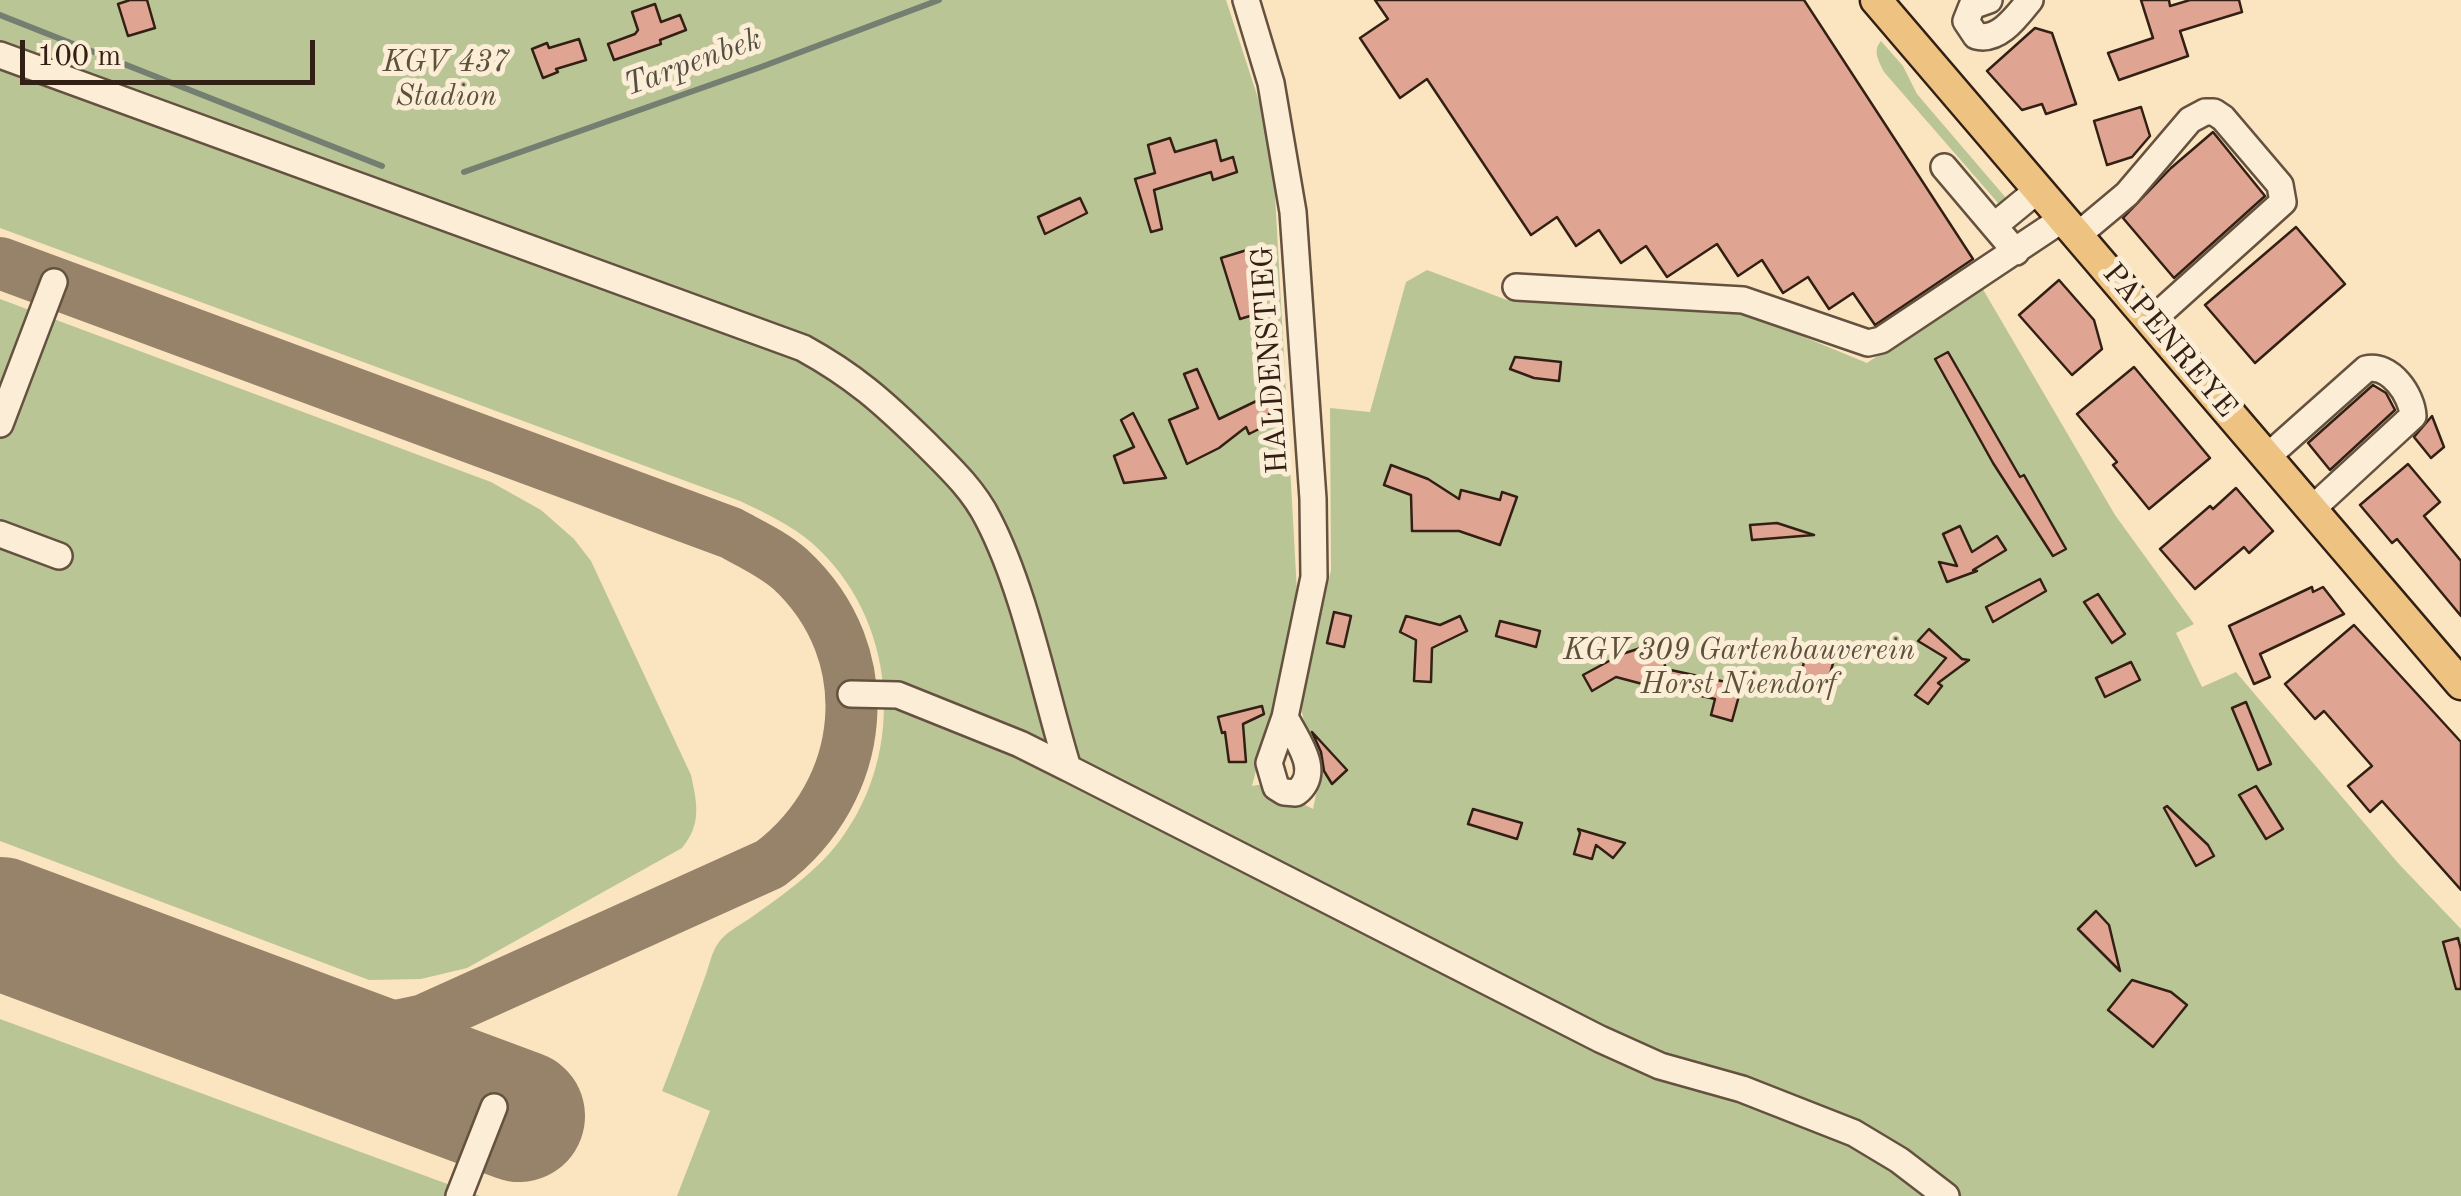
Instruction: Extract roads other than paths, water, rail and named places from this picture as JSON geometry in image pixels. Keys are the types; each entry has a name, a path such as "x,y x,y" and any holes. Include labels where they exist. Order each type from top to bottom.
{"main road":[{"name":"PAPENREYE","path":"1876,0 2461,684"}],"street":[{"name":"HALDENSTIEG","path":"1246,0 1271,83 1293,212 1313,499 1314,577 1285,718"},
{"path":"1989,0 1972,6 1966,21 1976,36 1984,38 1997,34 2030,0"},
{"path":"0,55 803,348 839,368 871,390 960,478 987,516 1008,563 1068,768"},
{"path":"1516,288 1743,300 1868,343 1880,340 2016,252 2128,194 2190,120 2214,112 2224,118 2280,185 2283,202 2152,320"},
{"path":"1944,167 2016,252"},
{"path":"1994,226 2039,189"},
{"path":"0,424 54,282"},
{"path":"2267,457 2366,370 2375,367 2388,373 2411,401 2413,416 2312,508"},
{"path":"0,534 58,556"},
{"path":"850,694 898,695 1020,744 1600,1040 1660,1066 1742,1089 1854,1133 1900,1160 1946,1196"},
{"path":"459,1196 494,1108"}],"waterway":[{"name":"Tarpenbek","path":"464,172 939,0"},
{"path":"0,15 382,166"}],"park label":[{"name":"KGV 437 Stadion","path":"446,80"},
{"name":"KGV 309 Gartenbauverein Horst Niendorf","path":"1739,668"}]}
